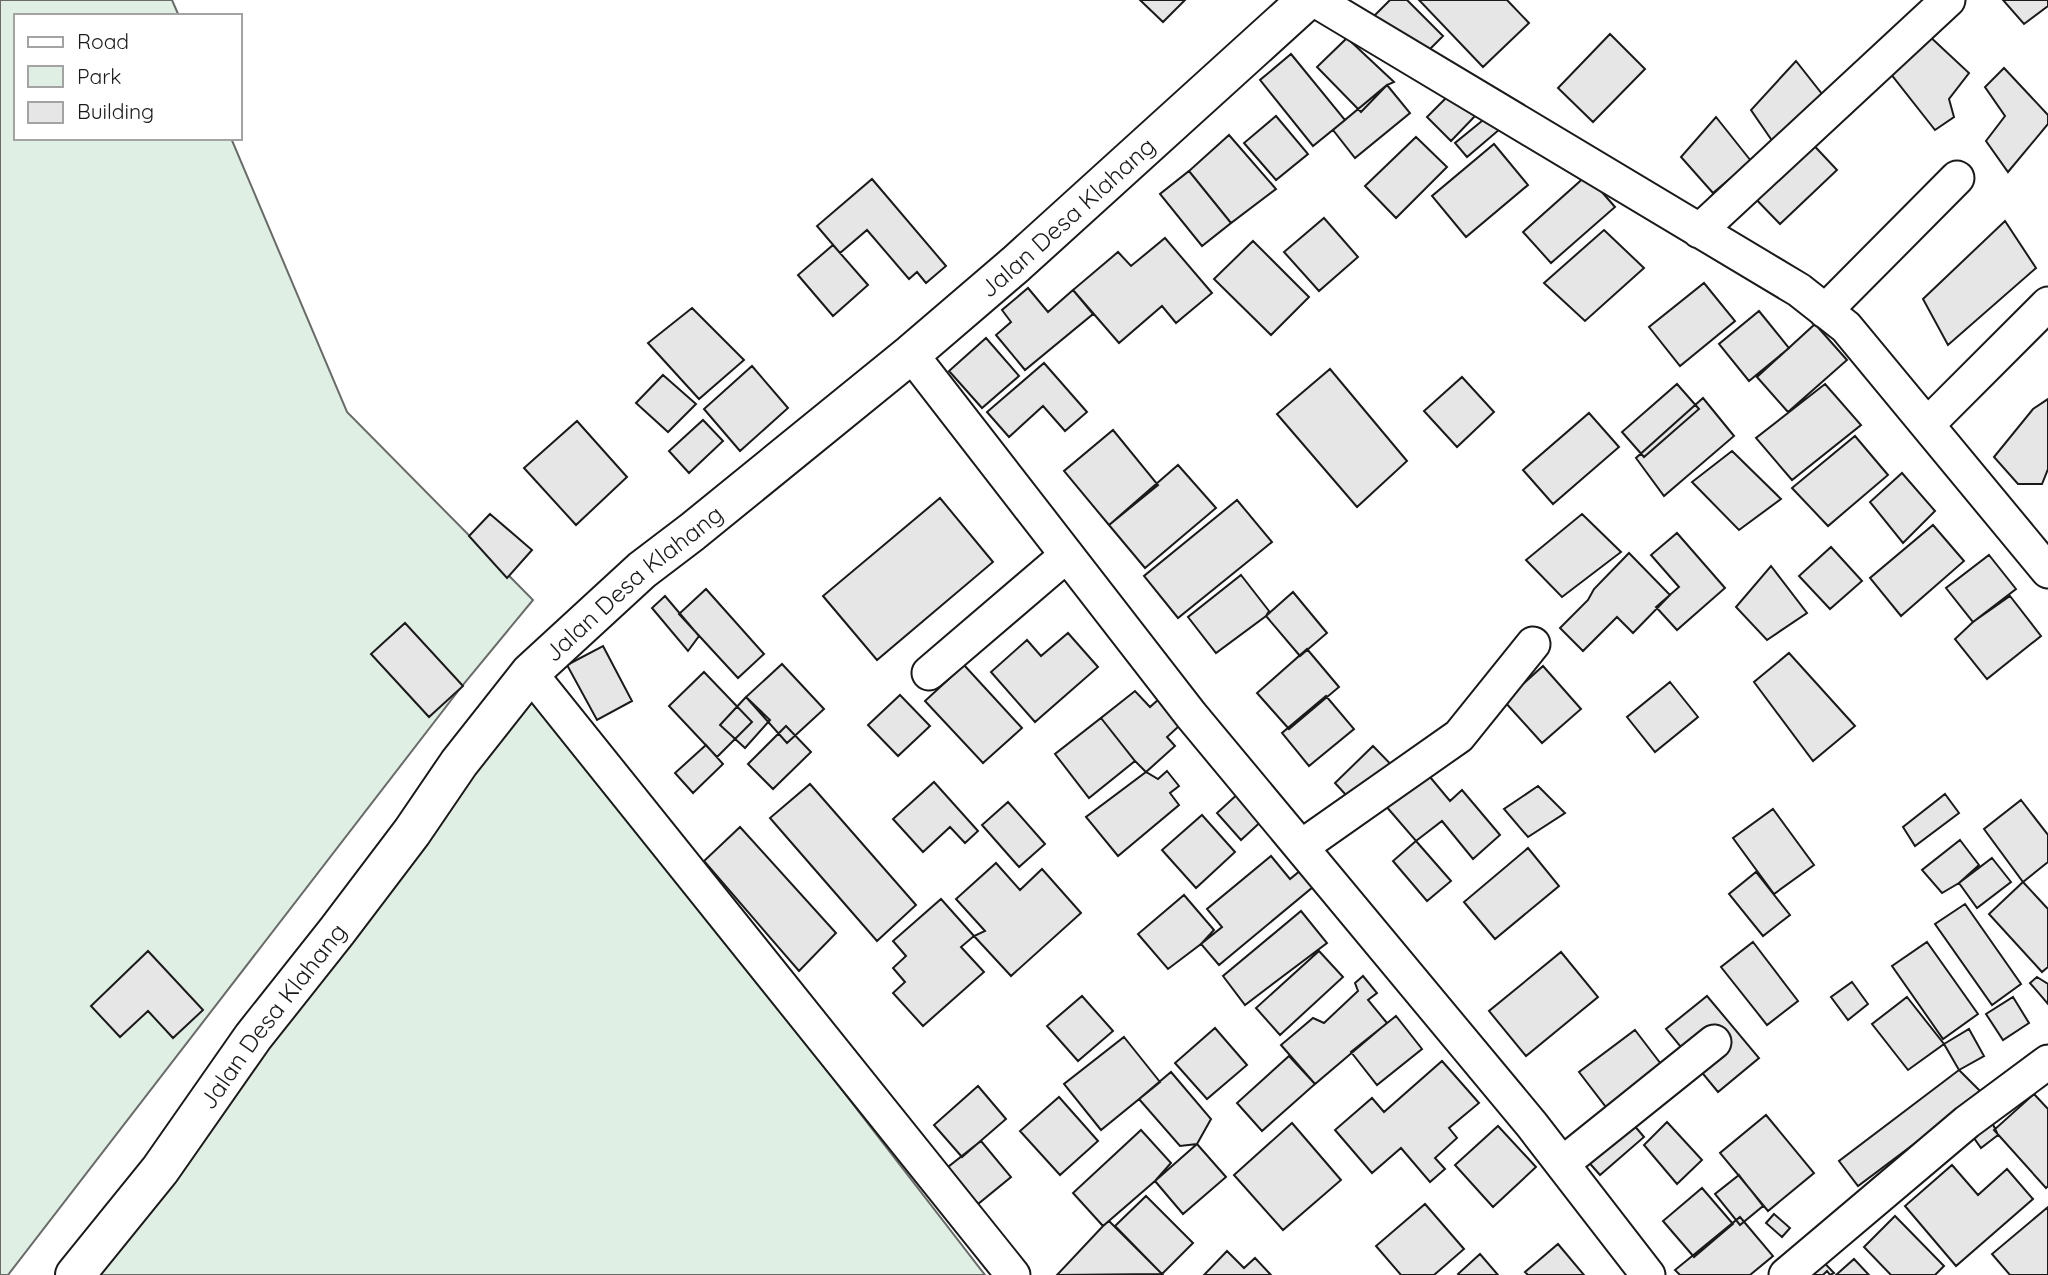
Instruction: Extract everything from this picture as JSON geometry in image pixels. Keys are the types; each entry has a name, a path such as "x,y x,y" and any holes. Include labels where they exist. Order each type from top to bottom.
{"street":[{"name":"Jalan Desa Klahang","path":"75,1275 160,1170 253,1037 337,931 412,832 459,763 530,673 642,570 911,354 1016,264 1307,0"},
{"path":"1315,0 1799,290 1846,327 2048,571"},
{"path":"1699,231 1948,0"},
{"path":"1825,311 1957,178"},
{"path":"1928,424 2048,304"},
{"path":"911,354 1191,715 1562,1164 1648,1275"},
{"path":"929,673 1068,555"},
{"path":"1301,847 1459,736 1533,644"},
{"path":"530,673 1013,1275"},
{"path":"1562,1164 1714,1042"},
{"path":"1786,1275 1967,1122 2048,1062"}],"green space":[{"path":"0,0 172,0 178,14 14,14 14,140 232,140 347,412 533,600 462,686 8,1275 0,1275"},
{"path":"530,686 985,1275 89,1275"}],"building":[{"path":"1140,0 1185,0 1163,22"},
{"path":"1390,0 1407,0 1443,36 1417,62 1372,18"},
{"path":"1419,0 1507,0 1529,23 1483,67"},
{"path":"2003,0 2048,0 2048,6 2024,24"},
{"path":"1926,33 1969,73 1949,99 1954,117 1935,130 1887,69"},
{"path":"1610,34 1645,69 1593,122 1558,88"},
{"path":"1347,38 1394,82 1387,85 1361,112 1317,67"},
{"path":"1291,54 1345,120 1313,146 1260,80"},
{"path":"1796,61 1822,94 1775,145 1751,110"},
{"path":"2004,68 2048,115 2048,124 2008,172 1986,141 2005,116 1985,87"},
{"path":"1387,85 1410,113 1355,158 1333,130"},
{"path":"1453,91 1476,115 1451,141 1427,117"},
{"path":"1276,116 1308,154 1276,180 1244,143"},
{"path":"1488,116 1500,129 1467,157 1455,143"},
{"path":"1716,117 1751,161 1713,193 1681,157"},
{"path":"1229,135 1276,189 1231,223 1189,171"},
{"path":"1805,136 1837,170 1780,224 1748,191"},
{"path":"1416,137 1447,167 1396,218 1365,186"},
{"path":"1494,144 1528,185 1466,237 1432,196"},
{"path":"1189,171 1231,223 1202,246 1160,194"},
{"path":"1587,175 1615,207 1551,263 1523,232"},
{"path":"872,179 946,266 926,283 917,272 909,279 867,230 840,253 817,226"},
{"path":"1324,218 1358,257 1319,291 1284,252"},
{"path":"2005,221 2036,268 1948,345 1923,299"},
{"path":"1604,230 1644,268 1585,321 1544,283"},
{"path":"1165,238 1212,293 1176,323 1162,306 1119,343 1073,290 1118,252 1131,266"},
{"path":"1253,241 1309,297 1271,335 1214,279"},
{"path":"833,245 868,285 833,316 798,275"},
{"path":"1704,283 1735,321 1680,366 1649,327"},
{"path":"1028,288 1048,312 1073,290 1093,314 1025,370 996,335 1011,322 1002,310"},
{"path":"692,308 744,360 699,399 648,343"},
{"path":"1759,311 1789,348 1749,381 1719,344"},
{"path":"1815,324 1847,360 1788,412 1757,377"},
{"path":"986,338 1019,376 982,408 949,371"},
{"path":"1044,363 1087,412 1065,431 1043,406 1009,437 987,412"},
{"path":"752,366 788,408 740,451 704,409"},
{"path":"1330,369 1407,461 1357,507 1277,414"},
{"path":"663,375 696,404 668,432 636,403"},
{"path":"1462,377 1494,412 1457,447 1424,411"},
{"path":"1677,384 1699,409 1644,457 1622,432"},
{"path":"1825,384 1861,425 1792,480 1756,438"},
{"path":"1703,398 1734,436 1664,496 1636,458"},
{"path":"2048,399 2048,469 2042,484 2018,484 1994,457 2033,409"},
{"path":"1589,413 1619,447 1553,504 1523,470"},
{"path":"703,420 723,441 689,473 669,451"},
{"path":"577,421 627,477 576,525 524,468"},
{"path":"1113,430 1158,485 1109,525 1064,471"},
{"path":"1855,436 1888,475 1828,526 1792,488"},
{"path":"1732,451 1781,499 1739,530 1692,482"},
{"path":"1178,465 1216,508 1145,568 1109,525"},
{"path":"1902,473 1935,511 1903,543 1870,502"},
{"path":"940,498 993,562 877,660 823,596"},
{"path":"1237,500 1272,542 1178,618 1144,576"},
{"path":"490,514 532,550 507,578 469,536"},
{"path":"1582,514 1621,552 1562,597 1526,560"},
{"path":"1933,525 1964,561 1901,616 1870,578"},
{"path":"1677,533 1725,588 1677,630 1656,607 1679,587 1651,555"},
{"path":"1831,547 1862,581 1830,609 1799,576"},
{"path":"1629,553 1670,595 1633,633 1617,617 1583,651 1560,628"},
{"path":"1989,555 2016,589 1973,622 1946,588"},
{"path":"1771,566 1807,613 1767,640 1736,607"},
{"path":"1241,575 1269,611 1216,653 1188,617"},
{"path":"706,589 764,654 738,678 679,614"},
{"path":"1293,592 1327,633 1300,656 1266,616"},
{"path":"665,596 699,636 688,651 652,608"},
{"path":"2010,596 2041,636 1987,679 1955,639 1973,622"},
{"path":"405,623 463,686 429,717 371,654"},
{"path":"1068,633 1098,667 1035,722 991,672 1027,640 1041,656"},
{"path":"603,646 632,701 597,720 567,665"},
{"path":"1307,649 1339,687 1289,729 1257,693"},
{"path":"1789,653 1855,726 1813,761 1754,682"},
{"path":"782,664 824,709 787,743 746,697"},
{"path":"964,665 1022,728 983,763 925,701"},
{"path":"1543,666 1581,709 1542,743 1504,701"},
{"path":"704,672 752,722 717,757 669,706"},
{"path":"1670,682 1698,717 1655,752 1627,717"},
{"path":"1169,690 1191,715 1167,737 1175,746 1146,772 1101,718 1135,691 1150,707"},
{"path":"900,695 930,726 898,756 868,725"},
{"path":"1326,696 1354,729 1309,766 1282,733"},
{"path":"746,697 770,720 745,748 720,725"},
{"path":"1101,718 1135,761 1089,798 1055,754"},
{"path":"786,726 811,752 773,789 748,764"},
{"path":"706,745 723,764 693,793 675,773"},
{"path":"1373,746 1407,781 1368,819 1335,783"},
{"path":"1167,771 1179,786 1170,793 1179,805 1118,856 1086,817 1146,772 1158,779"},
{"path":"1425,771 1450,801 1462,790 1500,835 1473,859 1442,821 1416,841 1385,805"},
{"path":"934,782 978,831 965,843 950,827 923,852 893,819"},
{"path":"810,784 916,905 877,941 770,818"},
{"path":"1538,786 1565,813 1528,837 1504,809"},
{"path":"1241,791 1266,817 1241,840 1217,813"},
{"path":"1945,794 1959,813 1915,846 1903,827"},
{"path":"2021,800 2048,835 2048,862 2023,882 1984,829"},
{"path":"1008,802 1045,844 1019,867 982,825"},
{"path":"1773,809 1814,865 1774,894 1733,838"},
{"path":"1202,815 1235,852 1196,888 1162,850"},
{"path":"740,827 836,933 799,971 704,861"},
{"path":"1960,840 1979,865 1959,883 1942,893 1922,870"},
{"path":"1416,841 1451,881 1427,901 1393,861"},
{"path":"1528,848 1559,886 1495,939 1464,902"},
{"path":"1271,856 1290,879 1312,861 1325,877 1219,965 1201,944 1222,927 1207,909"},
{"path":"1992,858 2011,882 1977,908 1959,883"},
{"path":"996,863 1020,890 1042,869 1081,913 1011,976 974,936 985,931 956,899"},
{"path":"1756,872 1790,915 1763,936 1729,894"},
{"path":"2023,882 2048,909 2048,967 2042,972 1989,914"},
{"path":"1184,895 1214,930 1201,944 1168,969 1138,934"},
{"path":"941,899 974,936 961,947 984,972 923,1026 893,993 905,982 893,968 906,956 893,941"},
{"path":"1965,904 2021,984 1992,1005 1935,924"},
{"path":"1301,911 1327,943 1245,1005 1223,976"},
{"path":"1753,942 1798,1001 1767,1025 1721,967"},
{"path":"1927,942 1978,1014 1943,1039 1892,966"},
{"path":"148,951 203,1010 173,1038 148,1011 120,1037 91,1006"},
{"path":"1319,951 1343,977 1280,1035 1256,1008"},
{"path":"1561,952 1598,997 1526,1056 1489,1011"},
{"path":"1363,976 1377,993 1368,1000 1387,1023 1315,1084 1281,1045 1313,1018 1324,1023 1358,991 1355,983"},
{"path":"2037,977 2048,984 2048,1004 2030,983"},
{"path":"1852,982 1868,1004 1848,1020 1831,997"},
{"path":"1082,996 1113,1031 1078,1061 1047,1026"},
{"path":"1707,996 1759,1058 1718,1092 1666,1029"},
{"path":"1907,997 1944,1044 1908,1070 1872,1024"},
{"path":"2013,997 2029,1023 2003,1040 1986,1014"},
{"path":"1396,1016 1422,1049 1377,1085 1351,1052"},
{"path":"1215,1028 1247,1065 1207,1099 1175,1063"},
{"path":"1969,1029 1984,1056 1959,1070 1944,1044"},
{"path":"1635,1030 1664,1068 1609,1111 1579,1072"},
{"path":"1124,1037 1160,1082 1101,1130 1064,1084"},
{"path":"1289,1056 1315,1084 1262,1131 1237,1103"},
{"path":"1442,1061 1479,1103 1449,1128 1457,1138 1435,1158 1445,1169 1430,1182 1401,1148 1372,1173 1335,1130 1372,1098 1384,1112"},
{"path":"1959,1070 1982,1093 1858,1186 1839,1161"},
{"path":"1171,1072 1211,1119 1197,1144 1180,1146 1139,1099"},
{"path":"978,1086 1006,1119 962,1157 934,1125"},
{"path":"2034,1094 2048,1109 2046,1188 1994,1130"},
{"path":"1059,1097 1098,1141 1060,1175 1020,1131"},
{"path":"1616,1104 1644,1137 1600,1175 1571,1142"},
{"path":"1766,1115 1814,1173 1768,1211 1720,1153"},
{"path":"1989,1116 1998,1135 1981,1148 1969,1131"},
{"path":"1667,1122 1702,1160 1677,1184 1644,1145"},
{"path":"1292,1123 1341,1180 1283,1230 1234,1175"},
{"path":"1498,1126 1536,1167 1493,1207 1455,1165"},
{"path":"1141,1130 1171,1163 1155,1181 1103,1226 1073,1193"},
{"path":"981,1141 1011,1177 978,1204 948,1167"},
{"path":"1197,1144 1226,1177 1183,1214 1155,1181"},
{"path":"1952,1165 1978,1195 2007,1169 2033,1199 1956,1266 1905,1206"},
{"path":"1739,1175 1763,1206 1740,1225 1715,1194"},
{"path":"1702,1188 1733,1224 1694,1257 1663,1221"},
{"path":"1146,1196 1193,1243 1162,1274 1115,1226"},
{"path":"1425,1204 1464,1249 1434,1275 1401,1275 1376,1246"},
{"path":"2048,1207 2048,1275 2010,1275 1992,1254"},
{"path":"1774,1214 1790,1228 1782,1237 1766,1223"},
{"path":"1895,1216 1944,1266 1935,1275 1891,1275 1864,1247"},
{"path":"1740,1217 1773,1256 1750,1275 1680,1275 1675,1270"},
{"path":"1109,1221 1162,1274 1057,1275 1103,1226"},
{"path":"1558,1244 1584,1275 1528,1275 1525,1272"},
{"path":"1227,1251 1244,1268 1255,1258 1271,1275 1204,1275"},
{"path":"1814,1252 1834,1273 1830,1275 1827,1271 1823,1275 1809,1275"},
{"path":"1480,1254 1498,1275 1458,1274"},
{"path":"1854,1259 1869,1275 1836,1275"}]}
